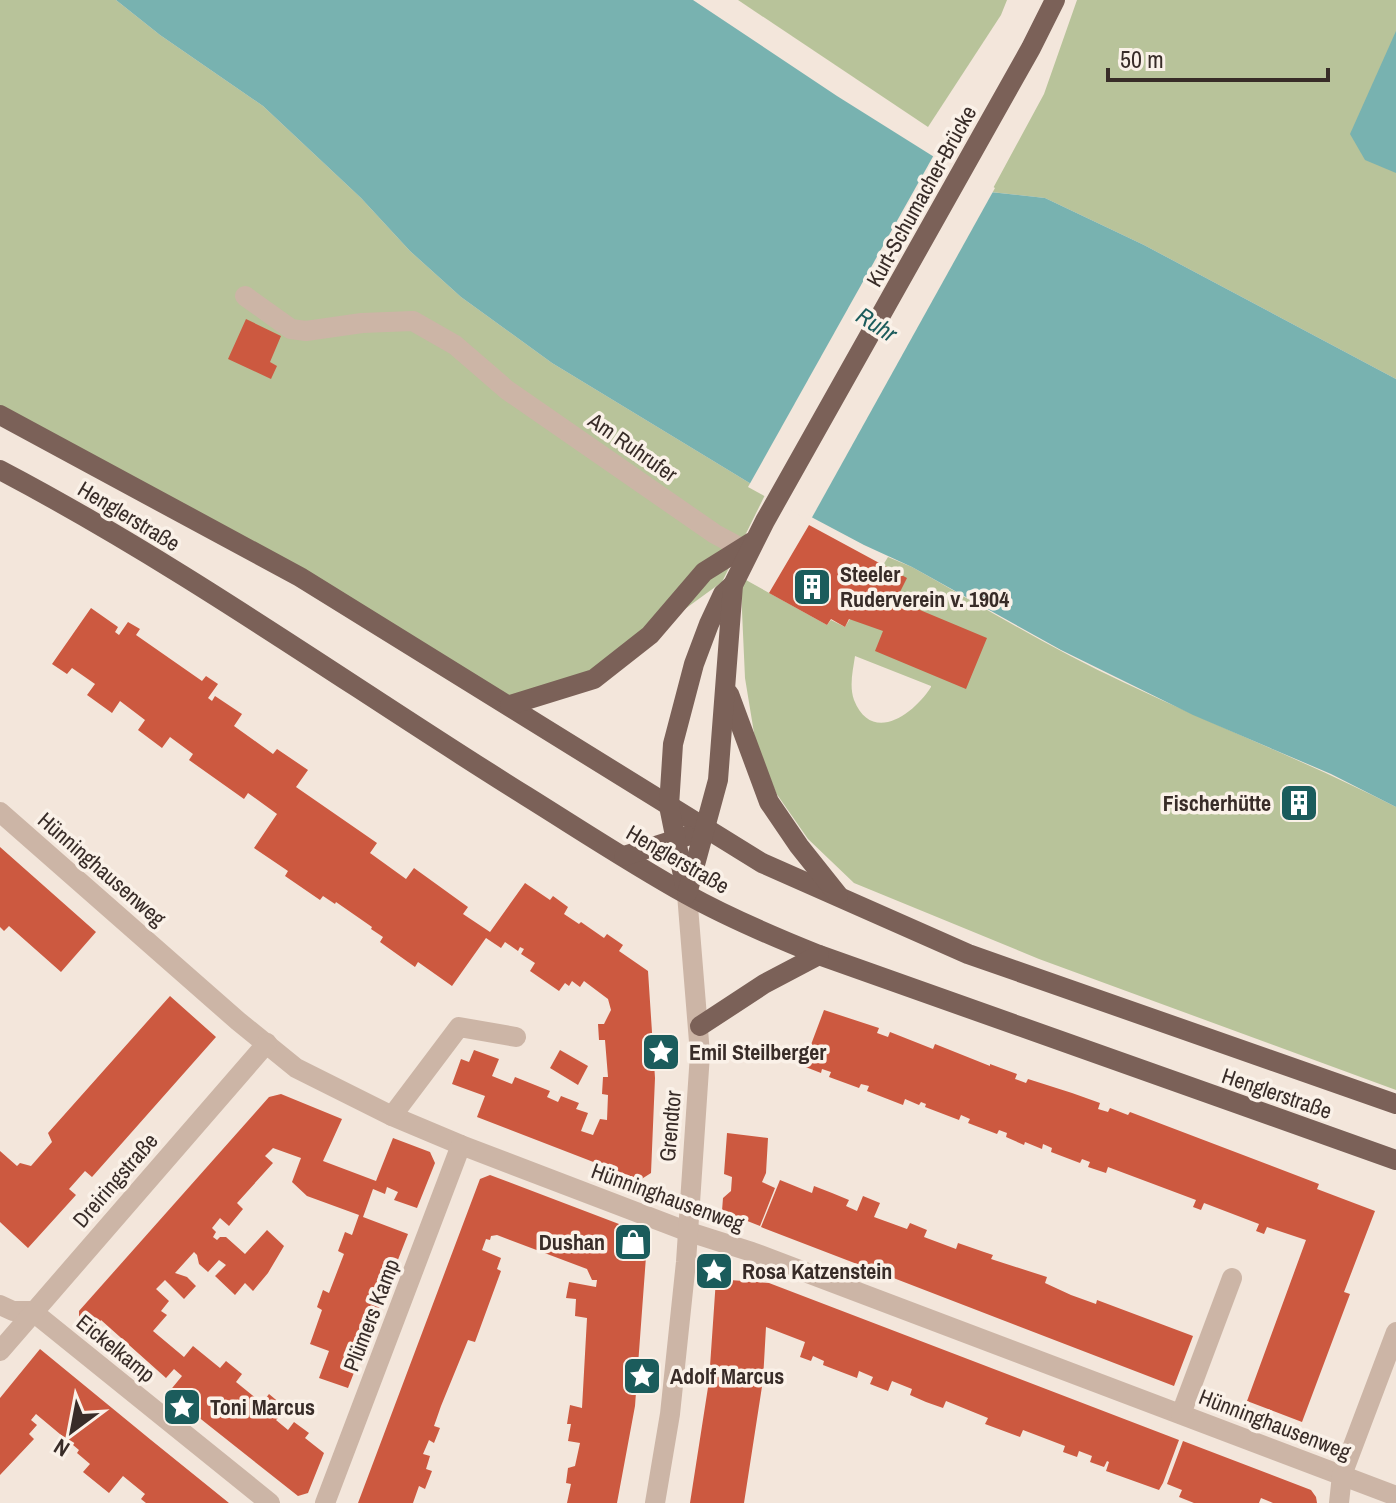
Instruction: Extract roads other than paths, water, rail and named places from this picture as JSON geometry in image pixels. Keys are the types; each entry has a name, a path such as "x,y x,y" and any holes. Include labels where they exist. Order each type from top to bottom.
{"main road":[{"name":"Kurt-Schumacher-Brücke","path":"687,894 718,780 733,585 749,544 770,513 1033,45 1055,0"},
{"name":"Henglerstraße","path":"0,415 300,577 762,863 968,954 1396,1104"},
{"name":"Henglerstraße","path":"0,470 210,592 462,756 624,856 687,894 769,935 1396,1160"},
{"path":"510,705 594,679 650,635 704,572 749,544"},
{"name":"Kurt-Schumacher-Brücke","path":"687,894 669,806 673,744 694,664 723,594 733,585"},
{"name":"Kurt-Schumacher-Brücke","path":"727,688 769,802 841,898"},
{"path":"624,856 706,828"},
{"path":"700,1026 764,984 819,955"}],"street":[{"name":"Am Ruhrufer","path":"245,296 291,329 306,331 362,323 413,321 455,345 497,382 715,534 749,544"},
{"name":"Hünninghausenweg","path":"0,812 296,1068 392,1116 686,1231 752,1252 1396,1496"},
{"name":"Grendtor","path":"655,1503 670,1414 686,1262 700,1054 687,894"},
{"path":"392,1116 459,1027 516,1037"},
{"name":"Dreiringstraße","path":"0,1351 267,1043"},
{"name":"Plümers Kamp","path":"325,1503 461,1145"},
{"path":"1181,1414 1232,1278"},
{"name":"Eickelkamp","path":"0,1305 13,1311 32,1311 270,1503"},
{"path":"1339,1503 1342,1475 1396,1332"}],"water":[{"name":"Ruhr","path":"116,0 693,0 837,96 990,192 1045,198 1144,245 1396,379 1396,807 1331,774 1193,715 1061,650 912,567 766,493 552,363 461,297 263,106 160,35"},
{"path":"1396,31 1396,173 1365,160 1350,134"}],"place":[{"name":"Steeler Ruderverein v. 1904","path":"812,587"},
{"name":"Fischerhütte","path":"1299,803"},
{"name":"Emil Steilberger","path":"661,1052"},
{"name":"Dushan","path":"633,1242"},
{"name":"Rosa Katzenstein","path":"714,1271"},
{"name":"Adolf Marcus","path":"642,1376"},
{"name":"Toni Marcus","path":"182,1407"}]}
